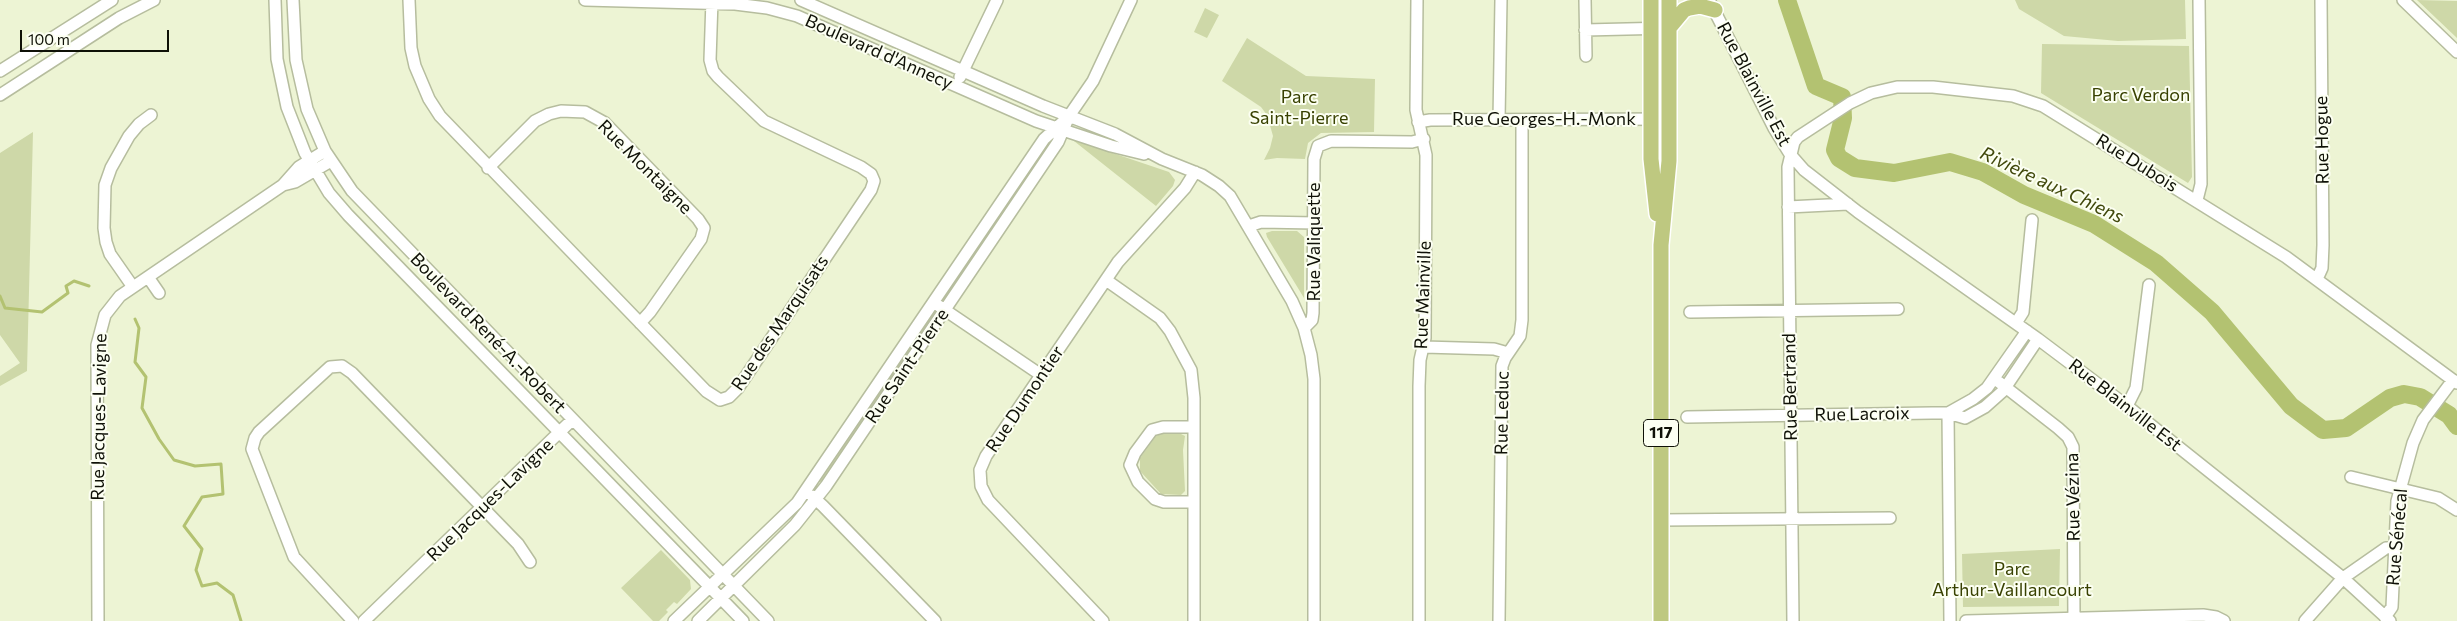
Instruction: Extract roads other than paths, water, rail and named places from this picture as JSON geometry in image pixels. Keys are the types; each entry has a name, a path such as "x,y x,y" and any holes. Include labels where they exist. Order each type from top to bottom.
{"main road":[{"name":"117","path":"1651,0 1651,159 1661,245"},
{"name":"117","path":"1661,621 1661,245 1669,161 1669,0"},
{"path":"1669,28 1682,12 1689,8 1712,5"}],"street":[{"path":"0,71 112,0"},
{"path":"0,94 119,18 154,0"},
{"name":"Boulevard René-A.-Robert","path":"275,0 276,46 280,79 288,112 315,171 348,215 743,621"},
{"name":"Boulevard René-A.-Robert","path":"293,0 294,39 298,71 307,109 328,156 368,210 768,621"},
{"name":"Rue des Marquisats","path":"409,0 411,48 414,66 423,87 447,125 710,395 720,400 729,397 738,388 874,184 873,176 861,167 764,121 715,74 710,60 712,2"},
{"name":"Boulevard d'Annecy","path":"585,0 712,2 759,7 797,16 956,86 1060,129 1111,146 1162,159"},
{"path":"797,16 801,0"},
{"name":"Boulevard d'Annecy","path":"801,0 963,71 1115,134 1162,159 1214,182 1227,193 1249,226 1292,301 1304,328"},
{"path":"956,86 997,0"},
{"name":"Rue Saint-Pierre","path":"674,621 790,511 805,492 1044,139 1060,129 1094,81 1131,0"},
{"name":"Rue Mainville","path":"1417,0 1416,110 1426,155 1424,347 1420,360 1418,386 1418,621"},
{"path":"1499,120 1501,0"},
{"path":"1585,0 1586,56"},
{"path":"2196,200 2201,184 2199,0"},
{"name":"Rue Hogue","path":"2317,279 2322,268 2323,245 2321,0"},
{"path":"2403,0 2457,52"},
{"name":"Rue Blainville Est","path":"1712,5 1769,119 1790,154 1808,173 1848,204 2038,339 2127,406 2344,578 2388,619"},
{"path":"1585,30 1669,28"},
{"name":"Rue Dubois","path":"1790,154 1798,137 1850,103 1877,91 1906,87 1958,89 2022,98 2050,110 2196,200 2317,279 2455,382"},
{"name":"Rue Montaigne","path":"488,168 535,121 549,114 585,112 605,124 698,219 704,228 701,239 650,312 640,323"},
{"path":"133,287 110,254 106,242 104,228 105,185 111,168 129,136 139,124 151,115"},
{"name":"Rue Georges-H.-Monk","path":"1418,122 1429,120 1670,119"},
{"name":"Rue Leduc","path":"1499,621 1502,366 1508,353 1520,336 1522,320 1522,120"},
{"name":"Rue Saint-Pierre","path":"698,621 795,525 816,500 1058,142 1060,129"},
{"name":"Rue Valiquette","path":"1314,621 1314,378 1304,328 1312,320 1313,313 1314,159 1316,149 1320,144 1331,140 1412,142 1424,140"},
{"name":"Rue Bertrand","path":"1790,154 1787,172 1793,621"},
{"name":"Rue Jacques-Lavigne","path":"283,185 290,174 309,160 328,156"},
{"name":"Rue Jacques-Lavigne","path":"98,621 96,345 105,314 120,296 283,185 295,182 315,171 328,156"},
{"name":"Rue Dumontier","path":"1103,621 992,505 981,486 979,476 983,461 1106,280 1127,252 1185,188 1195,172"},
{"path":"1788,207 1848,204"},
{"path":"2016,323 2023,312 2032,220"},
{"path":"1249,226 1261,222 1315,224"},
{"path":"148,277 159,293"},
{"path":"1106,280 1152,312 1170,331 1189,365 1192,377 1194,427 1194,621"},
{"path":"2127,406 2136,388 2149,285"},
{"path":"933,302 1041,375"},
{"path":"1690,312 1898,309"},
{"name":"Rue Lacroix","path":"1948,413 1978,396 1994,379 2027,331"},
{"name":"Rue Lacroix","path":"1687,417 1948,413 1965,418 1985,407 2006,387 2038,339"},
{"path":"1424,347 1494,349 1508,353"},
{"path":"353,621 294,557 252,449 257,435 323,370 337,366 348,370 522,548 530,562"},
{"name":"Rue Vézina","path":"1994,379 2058,428 2068,437 2073,447 2074,619"},
{"name":"Rue Sénécal","path":"2388,619 2392,607 2396,508 2400,490 2416,434 2439,399 2455,382"},
{"path":"1948,413 1950,621"},
{"name":"Rue Jacques-Lavigne","path":"364,621 572,420"},
{"path":"1194,427 1163,427 1152,430 1134,453 1130,468 1138,482 1157,500 1194,502"},
{"path":"2351,477 2438,498 2457,510"},
{"path":"805,492 816,500 935,621"},
{"path":"1661,520 1890,518"},
{"path":"2304,621 2344,578 2384,550 2395,547"},
{"path":"1966,621 2170,618 2207,615 2224,621"}],"waterway":[{"name":"Rivière aux Chiens","path":"1787,0 1816,86 1842,97 1843,118 1835,150 1839,158 1855,168 1894,173 1950,162 1983,172 2024,195 2094,224 2156,263 2212,312 2291,406 2323,430 2346,428 2390,398 2404,394 2420,397 2449,415 2457,426"},
{"path":"0,296 5,308 42,312 68,293 66,286 74,281 89,286"},
{"path":"135,319 139,328 135,362 146,377 142,408 159,439 174,460 195,466 221,464 223,494 202,497 184,526 202,549 196,570 202,586 217,583 233,595 241,621"}],"park label":[{"name":"Parc Verdon","path":"2141,95"},
{"name":"Parc Saint-Pierre","path":"1299,107"},
{"name":"Parc Arthur-Vaillancourt","path":"2012,579"}]}
